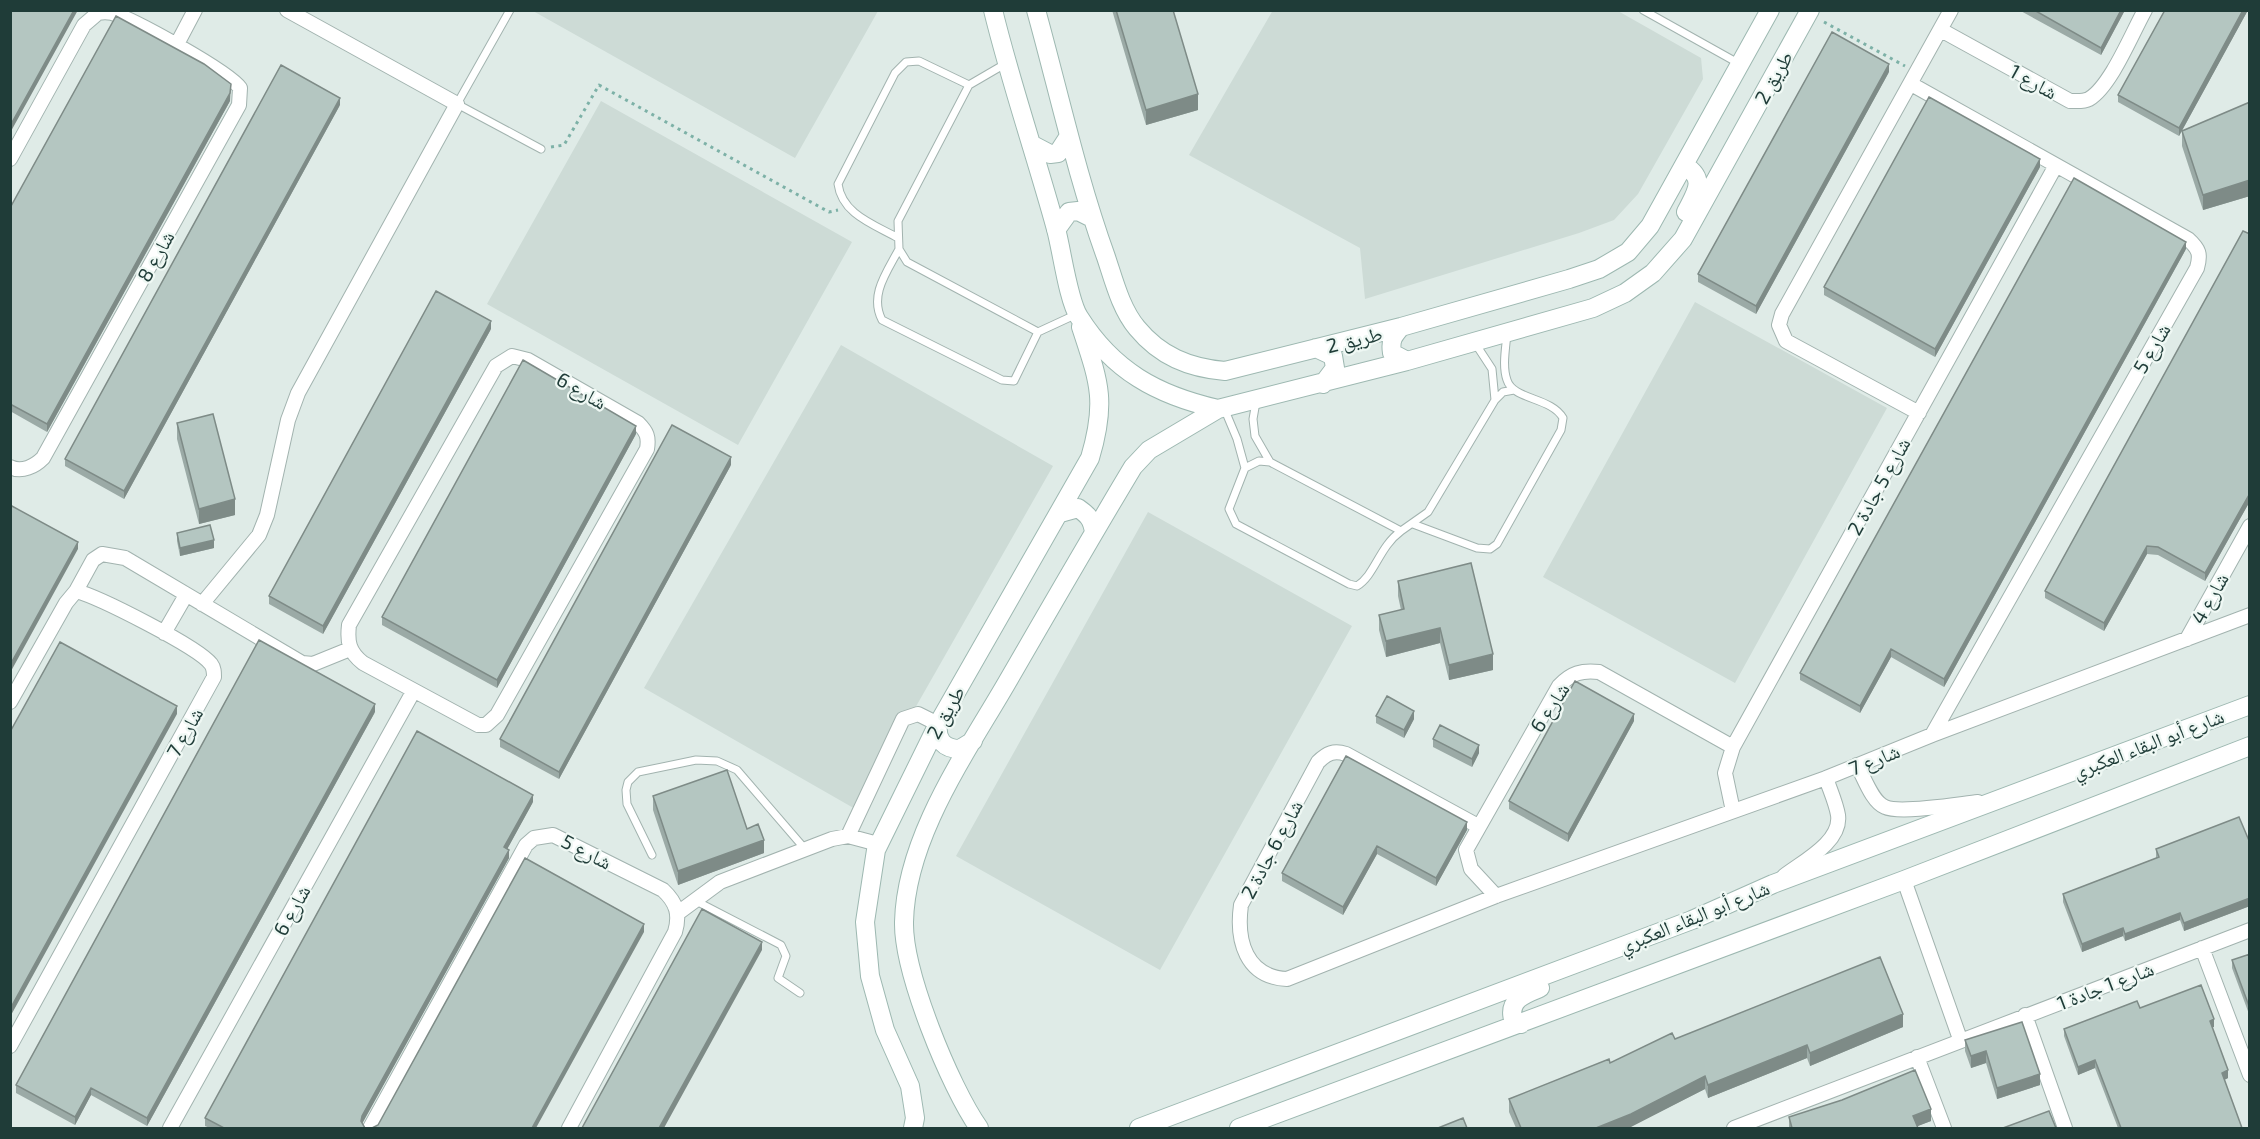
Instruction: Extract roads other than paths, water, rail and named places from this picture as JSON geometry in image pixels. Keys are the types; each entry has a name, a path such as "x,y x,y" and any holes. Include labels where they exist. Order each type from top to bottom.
{"street":[{"path":"176,46 195,10"},
{"path":"202,604 259,536 267,515 288,420 298,393 457,104 287,10"},
{"name":"طريق 2","path":"913,1128 915,1118 910,1086 885,1029 870,976 865,922 878,844 938,724 1090,458 1100,426 1100,384 1077,314 1056,230 1006,64 993,10"},
{"name":"طريق 2","path":"1036,10 1092,218 1121,300 1130,318 1156,348 1169,357 1207,370 1224,371 1401,327 1569,279 1599,269 1628,252 1650,226 1770,10"},
{"path":"1919,413 1786,341 1779,325 1782,314 1951,10"},
{"name":"شارع 1","path":"1941,30 2070,101 2081,102 2097,92 2106,80 2145,10"},
{"name":"طريق 2","path":"980,1128 952,1081 906,955 904,921 912,864 922,835 974,741 1133,467 1149,450 1221,408 1407,362 1507,331 1593,308 1625,293 1653,273 1683,239 1809,12"},
{"name":"شارع 8","path":"10,159 91,17 98,13 114,14 176,46 236,82 240,88 239,105 43,458 26,468 15,470 10,467"},
{"name":"شارع 5","path":"1914,78 2055,167 2188,239 2197,247 2200,257 2197,268 1932,735"},
{"path":"1031,144 1050,154 1058,153 1069,135"},
{"path":"1683,239 1680,229 1699,180 1696,172 1684,165"},
{"name":"شارع 5 جادة 2","path":"1732,811 1725,773 1733,747 2055,167"},
{"path":"1056,230 1069,212 1078,211 1092,218"},
{"name":"طريق 2","path":"1077,314 1094,338 1133,376 1158,391 1187,402 1221,408"},
{"path":"1401,327 1392,337 1392,353 1407,362"},
{"path":"1316,348 1333,356 1335,363 1331,375 1323,384"},
{"name":"شارع 6","path":"512,356 528,360 638,423 648,435 647,449 496,715 486,725 478,725 413,692 363,663 350,649 349,625 496,366 505,358 512,356"},
{"path":"1060,513 1078,508 1088,514 1093,522 1094,532"},
{"name":"شارع 4","path":"2187,639 2250,526"},
{"path":"10,702 93,560 108,553 125,558 302,663 313,664 350,649"},
{"name":"شارع 7","path":"10,1046 214,677 210,663 164,633 76,591"},
{"path":"164,633 186,595"},
{"name":"شارع 7","path":"1496,896 1826,778 1932,735 2250,615"},
{"name":"شارع 6","path":"1496,896 1471,870 1466,850 1559,686 1573,674 1585,671 1599,672 1733,747"},
{"name":"شارع 6","path":"170,1128 413,692"},
{"name":"شارع أبو البقاء العكبري","path":"1139,1128 1692,920 1773,884 2250,705"},
{"path":"848,836 903,719 918,714 938,724 939,740 945,746 960,749 974,741"},
{"path":"2184,772 2202,752 2250,733"},
{"name":"شارع أبو البقاء العكبري","path":"1239,1128 1904,880 2250,746"},
{"name":"شارع 6 جادة 2","path":"1479,826 1346,754 1333,752 1326,755 1318,762 1246,890 1239,919 1243,946 1260,972 1287,979 1496,896"},
{"path":"1857,765 1878,801 1885,807 1905,809 1995,801"},
{"path":"1773,884 1827,842 1838,826 1838,814 1826,778"},
{"name":"شارع 5","path":"370,1128 526,845 534,838 552,834 561,837 663,891 675,905 678,913"},
{"path":"569,1128 675,933 678,913 720,882 838,837 848,836 878,844"},
{"path":"1904,880 1960,1039"},
{"path":"1521,1024 1513,1019 1511,1012 1516,1000 1528,992 1664,939 1692,920"},
{"name":"شارع 1 جادة 1","path":"1734,1128 1960,1039 2250,930"},
{"path":"2202,948 2250,1075"},
{"path":"2025,1015 2065,1128"},
{"path":"1917,1057 1944,1128"}],"lane":[{"path":"510,10 457,104 541,149"},
{"path":"1643,10 1741,64"},
{"path":"898,238 848,209 840,197 838,184 895,74 906,62 919,61 969,85"},
{"path":"1006,64 969,85 898,221 899,249 907,262 1038,332"},
{"path":"899,249 877,295 876,309 882,320 1002,380 1014,381 1038,332 1077,314"},
{"path":"1413,524 1477,548 1490,549 1497,544 1561,430 1563,418 1557,408 1514,390 1507,381 1507,331"},
{"path":"1474,342 1491,369 1495,400"},
{"path":"1221,408 1234,432 1245,468 1229,510 1236,524 1349,585 1357,586 1364,581 1384,546 1428,512 1495,400 1503,392 1514,390"},
{"path":"1256,400 1253,419 1255,436 1270,462"},
{"path":"1245,468 1259,461 1270,462 1401,531"},
{"path":"652,855 627,804 628,782 638,772 696,760 717,761 737,770 805,849"},
{"path":"694,899 781,945 786,956 777,978 800,993"}]}
